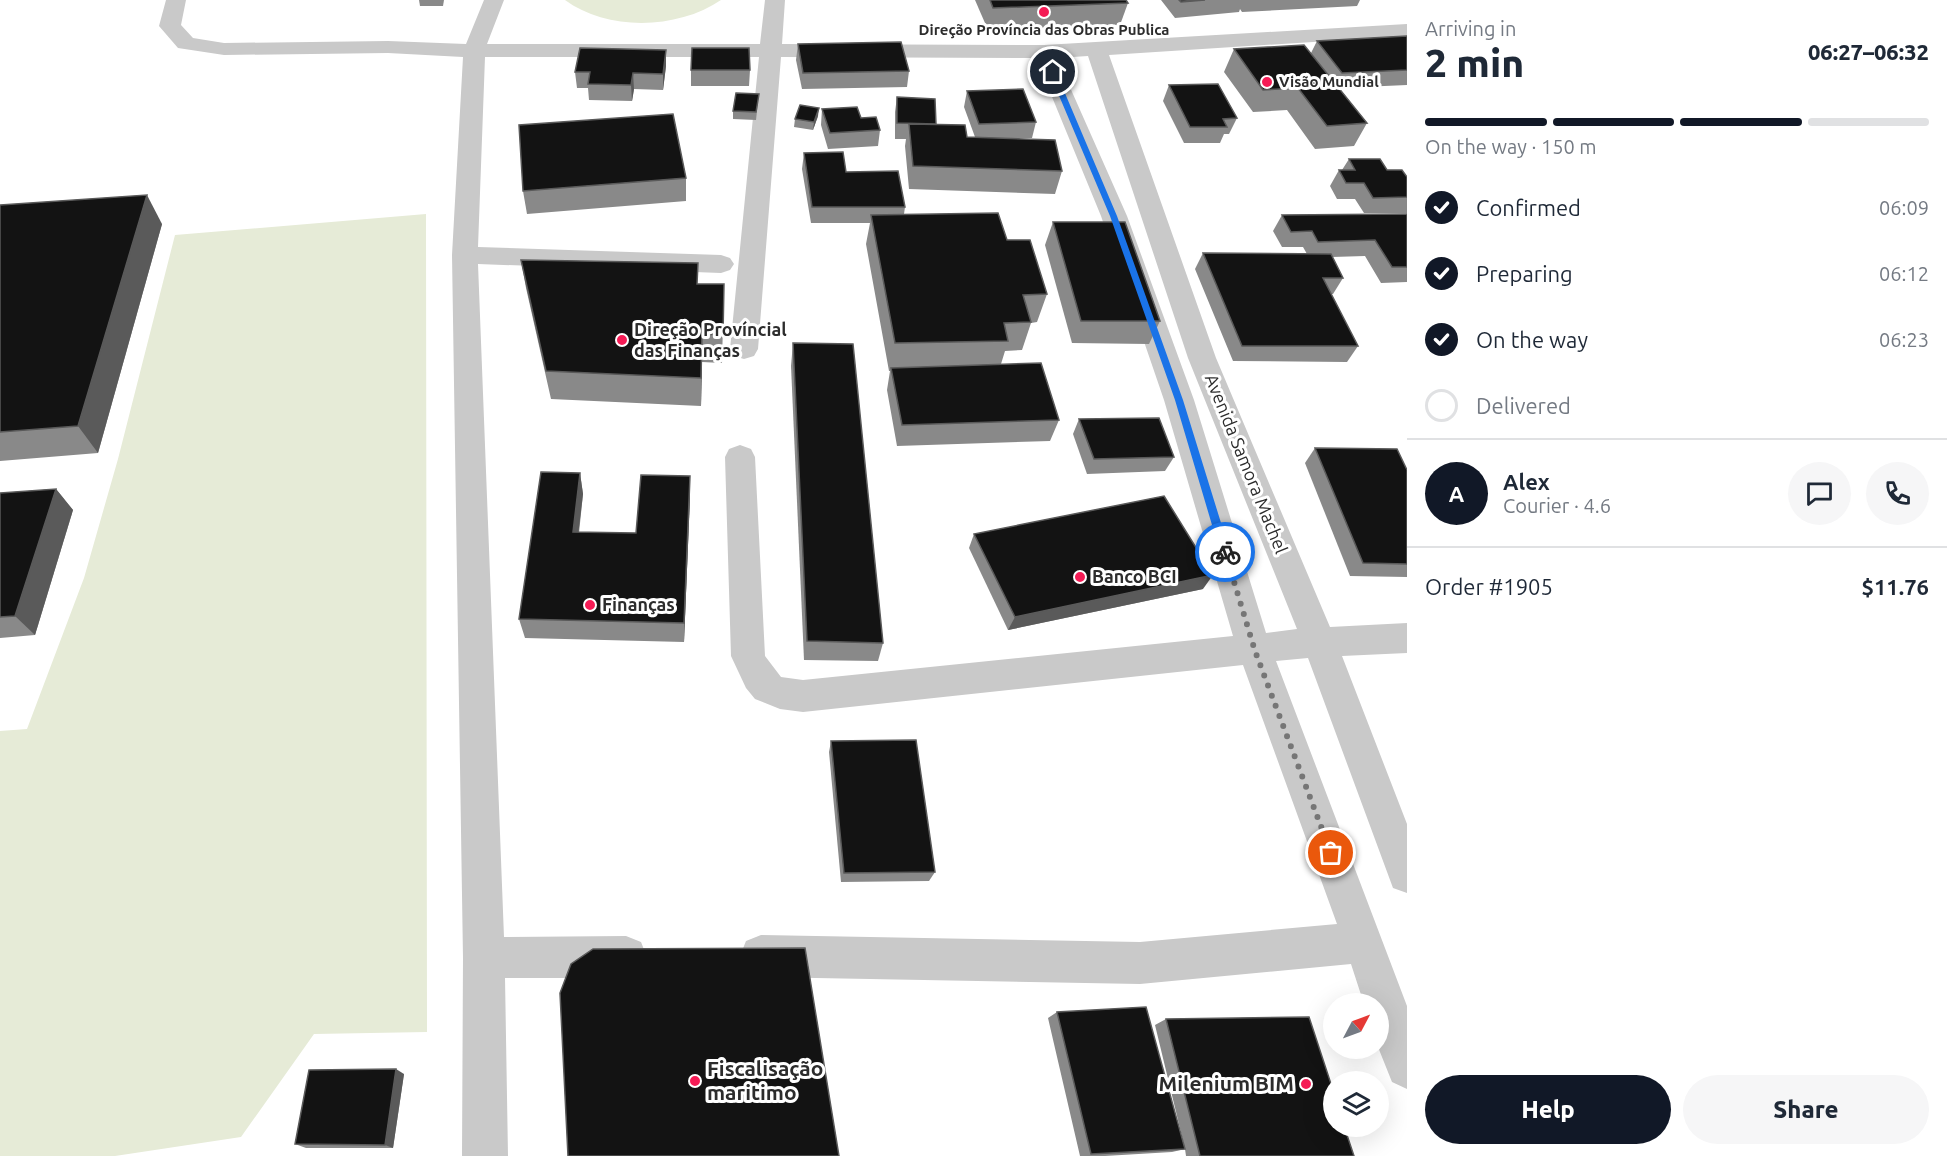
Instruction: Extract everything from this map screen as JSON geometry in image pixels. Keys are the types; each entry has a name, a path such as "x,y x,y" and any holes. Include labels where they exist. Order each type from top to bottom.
{"street":[{"path":"176,0 173,6 171,26 186,43 224,49 388,47 474,51 1044,52 1407,30"},
{"path":"485,1156 484,958 465,255 474,51 494,0"},
{"path":"744,349 775,0"},
{"name":"Avenida Samora Machel","path":"1097,50 1202,358 1319,642 1407,874"},
{"name":"Avenida Samora Machel","path":"1044,52 1114,216 1179,400 1255,651 1364,942 1407,1066"},
{"path":"465,255 721,264"},
{"path":"740,457 748,656 760,682 770,691 803,696 1255,651 1319,642 1407,638"},
{"path":"721,956 1140,963 1364,942"},
{"path":"484,958 662,957"}],"green space":[{"path":"565,0 721,0 684,17 642,23 621,22 601,17"},
{"path":"426,214 427,1032 314,1034 241,1137 115,1156 0,1156 0,731 27,729 84,578 118,459 175,235"}],"building":[{"path":"990,0 1126,0 1128,3 993,8"},
{"path":"1179,0 1205,0 1181,2"},
{"path":"1407,36 1407,70 1342,73 1317,41"},
{"path":"901,42 909,71 803,73 798,44"},
{"path":"1304,45 1367,123 1327,126 1298,88 1263,90 1234,49"},
{"path":"580,48 666,50 663,74 633,73 631,85 588,84 590,72 575,72"},
{"path":"692,48 749,48 750,70 691,70"},
{"path":"1218,84 1237,118 1223,119 1227,127 1190,127 1169,85"},
{"path":"1023,89 1036,122 979,124 967,91"},
{"path":"736,93 759,94 756,112 733,111"},
{"path":"897,97 935,99 936,124 897,123"},
{"path":"800,105 819,108 814,122 795,119"},
{"path":"857,107 861,118 876,117 880,130 830,133 822,109"},
{"path":"673,114 686,178 523,191 519,125"},
{"path":"909,124 965,125 967,137 1055,140 1062,171 913,166"},
{"path":"843,152 846,172 898,171 905,207 812,207 804,153"},
{"path":"1349,159 1380,159 1387,170 1402,170 1407,177 1407,197 1373,198 1364,183 1346,183 1339,170 1355,170"},
{"path":"147,195 78,426 0,432 0,205"},
{"path":"998,213 1007,240 1030,240 1047,294 1023,295 1031,322 1004,323 1008,341 895,343 871,215"},
{"path":"1407,214 1407,267 1392,267 1375,240 1318,242 1312,231 1291,232 1282,215"},
{"path":"1053,222 1125,222 1160,321 1081,321"},
{"path":"1203,253 1331,254 1343,278 1323,278 1358,346 1242,346"},
{"path":"521,260 698,263 697,284 724,284 723,335 702,334 701,378 546,371"},
{"path":"793,343 853,344 883,643 807,641"},
{"path":"1041,363 1059,420 902,425 891,368"},
{"path":"1159,418 1174,457 1094,459 1079,419"},
{"path":"1315,448 1397,449 1407,470 1407,564 1363,563"},
{"path":"541,472 580,473 573,532 636,533 641,475 690,476 684,623 519,619"},
{"path":"56,489 15,616 0,617 0,493"},
{"path":"1164,496 1213,575 1015,617 974,534"},
{"path":"916,740 935,872 844,873 831,741"},
{"name":"Fiscalisação maritimo","path":"805,948 839,1156 568,1156 560,993 571,964 593,949"},
{"path":"1146,1007 1185,1149 1091,1154 1057,1012"},
{"path":"1309,1017 1327,1071 1323,1071 1323,1137 1348,1137 1354,1156 1200,1156 1166,1019"},
{"path":"396,1069 385,1145 295,1144 309,1070"}],"way so far":[{"path":"1225,552 1255,651 1331,853"}],"place":[{"name":"Direção Província das Obras Publica","path":"1044,12"},
{"name":"Visão Mundial","path":"1267,82"},
{"name":"Direção Províncial das Finanças","path":"622,340"},
{"name":"Banco BCI","path":"1080,577"},
{"name":"Finanças","path":"590,605"},
{"name":"Fiscalisação maritimo","path":"695,1081"},
{"name":"Milenium BIM","path":"1306,1084"}],"route":[{"path":"1053,72 1114,216 1179,400 1225,552"}]}
